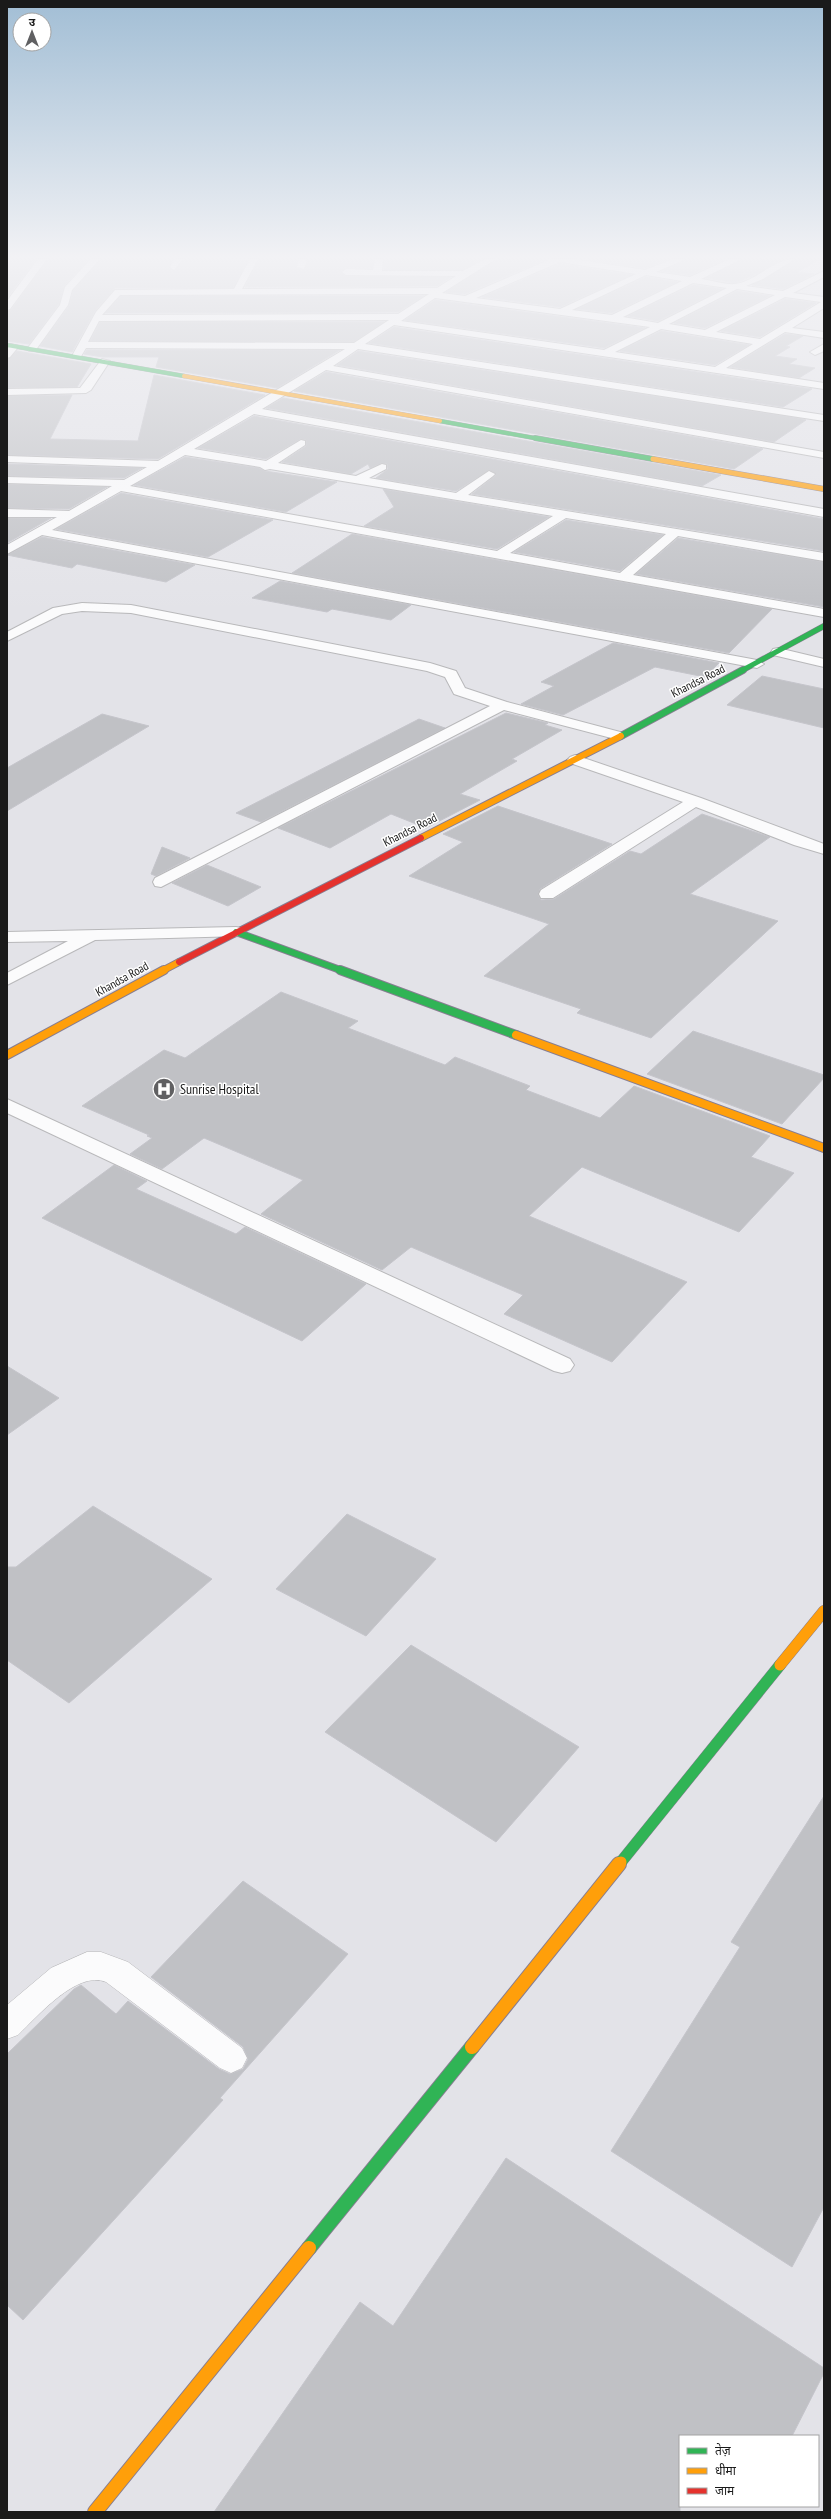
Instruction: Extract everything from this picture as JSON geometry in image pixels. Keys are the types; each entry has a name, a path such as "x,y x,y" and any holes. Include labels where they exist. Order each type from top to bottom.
{"street":[{"path":"7,392 82,391 87,388 95,377"},
{"path":"193,377 824,489"},
{"path":"7,550 184,451 307,377"},
{"path":"378,377 824,455"},
{"path":"555,377 824,418"},
{"path":"765,377 824,386"},
{"path":"252,410 824,513"},
{"path":"265,466 301,443"},
{"path":"184,451 355,481 824,557"},
{"path":"7,459 159,464"},
{"path":"355,481 382,466"},
{"path":"457,497 489,474"},
{"path":"7,480 121,485 497,556 824,613"},
{"path":"7,513 69,514"},
{"path":"497,556 562,515"},
{"path":"622,578 676,532"},
{"path":"7,537 34,534 757,664"},
{"path":"7,637 58,611 82,607 131,609 430,667 450,674 459,691 502,705 619,736"},
{"name":"Khandsa Road","path":"7,1056 236,932 575,760 757,664 824,626"},
{"path":"778,652 824,663"},
{"path":"161,882 502,705"},
{"path":"575,760 695,801 800,842 824,849"},
{"path":"547,894 695,801"},
{"path":"7,937 236,932 824,1148"},
{"path":"7,980 94,934"},
{"path":"7,1105 562,1365"},
{"path":"95,2512 824,1610"}],"lane":[{"path":"7,2025 65,1975 85,1966 100,1965 117,1972 231,2058"}],"building":[{"path":"7,377 83,377 77,387 7,388"},
{"path":"154,377 163,377 265,395 158,459 7,455 7,396 72,395 50,439 138,441"},
{"path":"211,377 296,377 277,388"},
{"path":"318,377 352,377 763,449 734,469 294,391"},
{"path":"403,377 526,377 806,420 774,442"},
{"path":"586,377 728,377 812,389 783,407"},
{"path":"283,398 721,475 702,486 266,408"},
{"path":"254,416 824,519 824,551 472,494 496,475 490,470 456,491 376,478 388,469 387,464 382,463 370,468 368,464 351,474 282,462 306,446 306,440 301,439 266,459 198,448"},
{"path":"185,457 337,482 286,512 134,485"},
{"path":"7,464 142,468 124,478 7,476"},
{"path":"7,484 107,487 69,509 7,508"},
{"path":"383,489 549,517 497,549 364,526 394,507"},
{"path":"121,493 273,520 208,557 56,529"},
{"path":"7,518 51,518 7,543"},
{"path":"566,520 663,535 620,571 514,552"},
{"path":"352,534 772,609 729,653 292,573"},
{"path":"42,537 195,565 166,582 77,564 72,568 7,555"},
{"path":"678,538 824,562 824,607 636,574"},
{"path":"280,581 411,605 391,620 332,609 327,612 252,598"},
{"path":"613,643 719,663 705,677 655,667 563,715 521,704 554,686 541,682"},
{"path":"762,676 824,689 824,728 727,705"},
{"path":"506,713 548,723 545,725 562,730 512,759 517,761 460,794 480,800 426,828 391,814 330,848 278,828"},
{"path":"102,714 149,726 7,811 7,768"},
{"path":"419,719 445,728 261,822 236,813"},
{"path":"498,806 612,844 540,889 538,895 541,900 554,899 630,851 641,854 702,814 770,837 690,894 778,921 651,1038 577,1013 581,1009 484,976 549,924 409,876 463,842 443,834"},
{"path":"162,847 190,858 156,876 151,874"},
{"path":"207,865 261,887 228,906 172,883"},
{"path":"281,992 358,1021 348,1028 445,1065 455,1057 530,1086 526,1090 600,1118 634,1086 770,1136 751,1157 794,1173 739,1232 582,1167 529,1216 687,1282 612,1362 504,1314 523,1295 411,1247 382,1270 261,1214 303,1180 204,1138 162,1169 130,1154 152,1138 147,1136 149,1135 82,1106 164,1050 185,1058"},
{"path":"693,1031 824,1075 824,1078 782,1124 647,1074"},
{"path":"114,1165 147,1181 136,1189 236,1234 245,1227 366,1284 302,1341 42,1218"},
{"path":"7,1366 59,1398 7,1435"},
{"path":"93,1506 212,1579 69,1703 7,1660 7,1567 16,1567"},
{"path":"347,1514 436,1559 366,1636 276,1589"},
{"path":"411,1645 579,1747 496,1842 325,1732"},
{"path":"824,1796 824,2207 792,2267 611,2151 740,1947 731,1942"},
{"path":"243,1881 348,1954 220,2098 223,2100 23,2320 7,2305 7,2054 74,1989 81,1985 116,2014 128,2001 219,2069 230,2074 243,2069 248,2059 243,2047 151,1977"},
{"path":"506,2158 824,2368 824,2373 793,2435 679,2435 680,2512 214,2512 360,2302 393,2326"}],"traffic: fast":[{"path":"440,421 653,459"},
{"path":"621,736 824,626"},
{"path":"236,932 516,1035"},
{"path":"621,1862 780,1665"},
{"path":"309,2248 472,2047"}],"traffic: slow":[{"path":"187,377 440,421"},
{"path":"653,459 824,489"},
{"path":"421,838 621,736"},
{"path":"7,1055 179,962"},
{"path":"516,1035 824,1148"},
{"path":"780,1665 824,1611"},
{"path":"472,2047 621,1862"},
{"path":"95,2512 309,2248"}],"traffic: jam":[{"path":"179,962 421,838"}],"place":[{"name":"Sunrise Hospital","path":"164,1089"}]}
